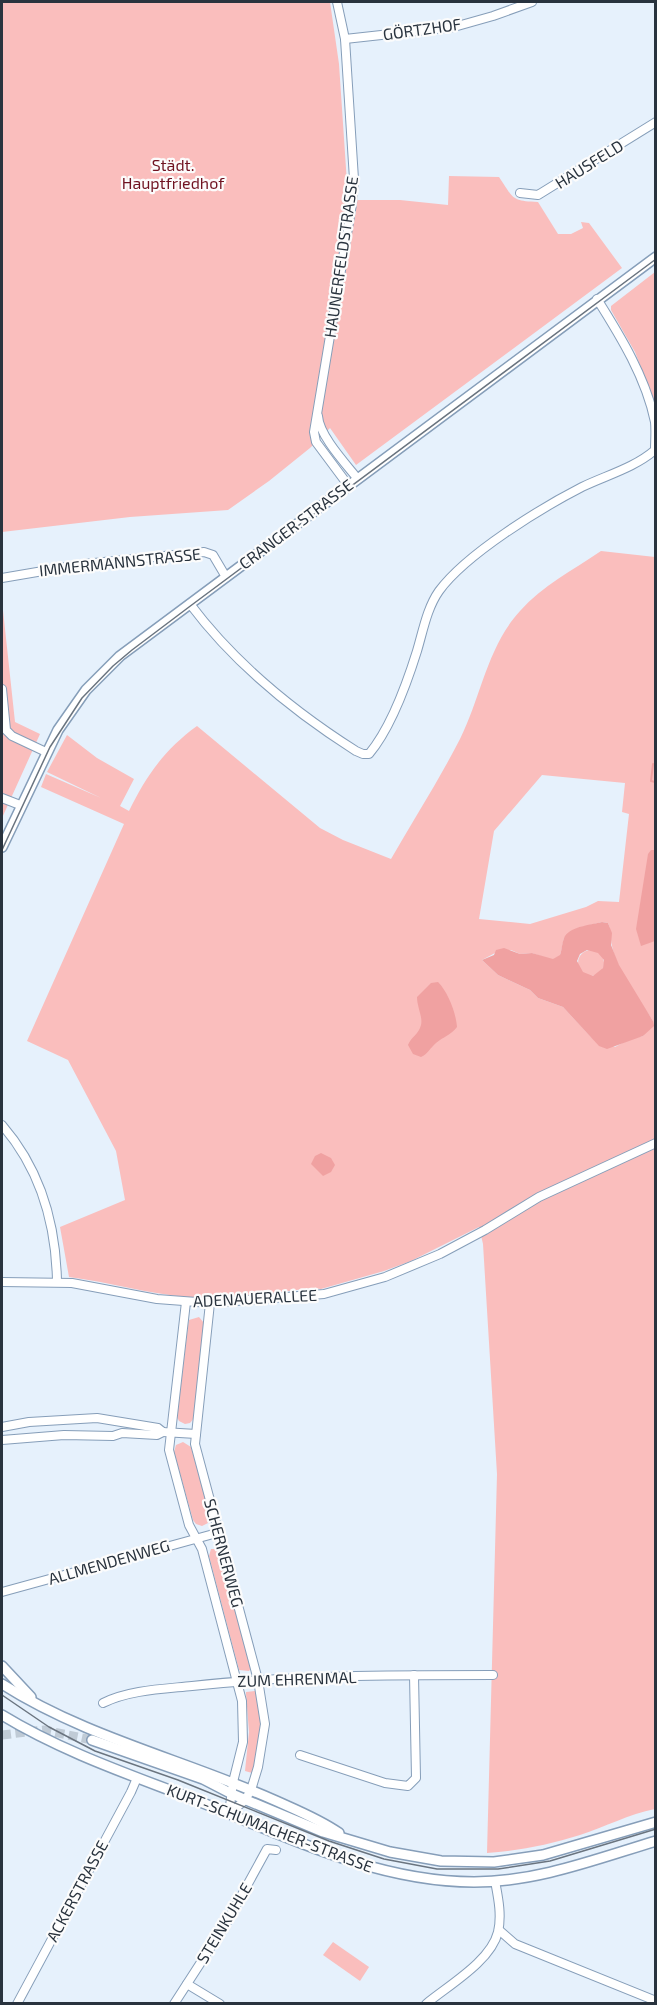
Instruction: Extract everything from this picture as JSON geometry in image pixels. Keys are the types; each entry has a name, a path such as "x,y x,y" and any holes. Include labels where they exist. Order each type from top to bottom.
{"main road":[{"name":"CRANGER STRASSE","path":"2,847 46,752 68,714 102,673 120,656 656,257"},
{"path":"2,1666 20,1687 44,1708"},
{"name":"KURT-SCHUMACHER-STRASSE","path":"2,1684 44,1708 109,1736 233,1782 317,1820 345,1837"},
{"name":"KURT-SCHUMACHER-STRASSE","path":"3,1718 137,1778 385,1872 439,1880 495,1881 540,1876 656,1841"},
{"name":"KURT-SCHUMACHER-STRASSE","path":"92,1740 203,1779 245,1800 323,1832 390,1852 441,1861 494,1862 543,1855 656,1822"}],"street":[{"name":"HAUNERFELDSTRASSE","path":"338,2 345,39 354,179 352,204 314,432 316,442 348,485"},
{"name":"GÖRTZHOF","path":"345,39 454,27 532,2"},
{"name":"HAUSFELD","path":"520,193 538,195 656,122"},
{"path":"190,604 243,663 292,708 356,751 369,754 376,746 399,698 413,664 428,615 438,594 448,581 468,562 549,505 582,487 642,461 655,450 655,423 635,364 620,335 597,300"},
{"name":"HAUNERFELDSTRASSE","path":"318,406 320,428 357,478"},
{"name":"IMMERMANNSTRASSE","path":"2,578 84,564 204,552 213,555 226,577"},
{"path":"2,689 6,730 12,736 46,752"},
{"path":"2,798 20,806"},
{"path":"2,1125 22,1151 40,1184 51,1219 57,1282"},
{"name":"ADENAUERALLEE","path":"2,1282 57,1282 186,1302 210,1303 309,1296 393,1274 440,1254 548,1192 656,1143"},
{"name":"SCHERNERWEG","path":"186,1302 167,1433 182,1503 189,1525 202,1549 242,1701 243,1742 233,1782 230,1814"},
{"name":"SCHERNERWEG","path":"210,1303 195,1444 258,1680 265,1724 258,1767 251,1790 245,1800 230,1814"},
{"path":"167,1433 158,1428 97,1418 29,1422 2,1427 2,1440 64,1435 113,1436 122,1432 157,1435 196,1434"},
{"path":"63,1420 64,1435"},
{"path":"122,1432 123,1423"},
{"name":"ALLMENDENWEG","path":"2,1592 217,1533"},
{"path":"300,1755 386,1783 408,1786 416,1778 414,1675"},
{"name":"ZUM EHRENMAL","path":"103,1703 114,1698 160,1689 238,1681 414,1675 493,1675"},
{"name":"ACKERSTRASSE","path":"17,2004 137,1778"},
{"name":"STEINKUHLE","path":"174,2004 227,1922 267,1849 276,1850"},
{"path":"426,2004 481,1960 494,1945 499,1930 500,1908 495,1881"},
{"path":"499,1930 515,1944 656,2001"},
{"path":"187,1984 220,2004"}],"green space":[{"name":"Städt. Hauptfriedhof","path":"2,2 330,2 339,64 347,183 345,200 400,200 448,205 449,176 499,177 514,197 523,201 538,202 558,234 571,234 583,228 581,222 589,223 622,268 356,465 330,428 310,448 269,481 228,510 130,517 2,532"},
{"path":"655,272 655,404 635,352 611,310 611,306"},
{"path":"601,551 655,557 655,1809 557,1842 487,1853 497,1474 483,1244 479,1227 411,1261 321,1289 203,1298 158,1293 69,1277 60,1227 125,1200 116,1151 68,1060 27,1041 124,824 41,787 46,774 101,798 47,772 67,735 97,758 134,779 120,806 129,811 157,764 175,744 197,726 320,828 391,859 460,739 492,656 509,625 538,594","holes":["542,775 625,783 622,812 629,814 619,902 598,901 586,907 530,924 479,919 494,831","602,922 608,923 615,956 624,975 653,1021 643,1036 630,1039 615,1047 591,1037 563,1007 538,998 530,990 498,975 482,960 495,953 511,950 520,954 532,953 552,960 560,956 564,938 578,928"]},
{"path":"2,601 15,722 40,734 2,818"},
{"path":"591,950 600,954 604,963 600,972 591,976 582,972 578,963 582,954"},
{"path":"199,1317 204,1323 194,1418 190,1423 185,1424 177,1417 188,1326 189,1320"},
{"path":"183,1442 191,1447 210,1516 208,1523 202,1526 193,1520 174,1452 176,1445"},
{"path":"211,1549 216,1549 219,1553 251,1668 249,1671 239,1670 209,1556"},
{"path":"255,1691 260,1710 260,1721 252,1773 245,1771 249,1732 246,1692"},
{"path":"333,1942 369,1967 360,1981 323,1955"}],"shaded area":[{"path":"651,850 655,850 655,941 641,946 636,929 648,854"},
{"path":"602,922 608,923 612,933 611,945 619,965 654,1026 643,1036 607,1049 599,1046 563,1007 538,998 530,990 498,975 482,960 494,955 496,950 504,948 520,954 532,953 553,959 560,955 564,938 568,933 577,928","holes":["587,950 598,953 604,960 603,968 593,976 583,972 577,961 580,954"]},
{"path":"438,982 451,1003 457,1027 421,1057 413,1054 408,1045 421,1025 417,997 431,983"},
{"path":"321,1153 331,1158 335,1165 331,1172 323,1176 311,1164 315,1156"}],"waterway":[{"path":"653,764 651,781 655,782"},
{"path":"655,782 655,850"}],"tunnel":[{"path":"2,1735 44,1730 92,1740"}],"tram line":[{"path":"2,850 50,747 82,698 113,666 656,259"},
{"path":"2,1695 49,1727 95,1751 178,1780 329,1841 384,1859 437,1869 498,1869 550,1861 656,1829"}]}
